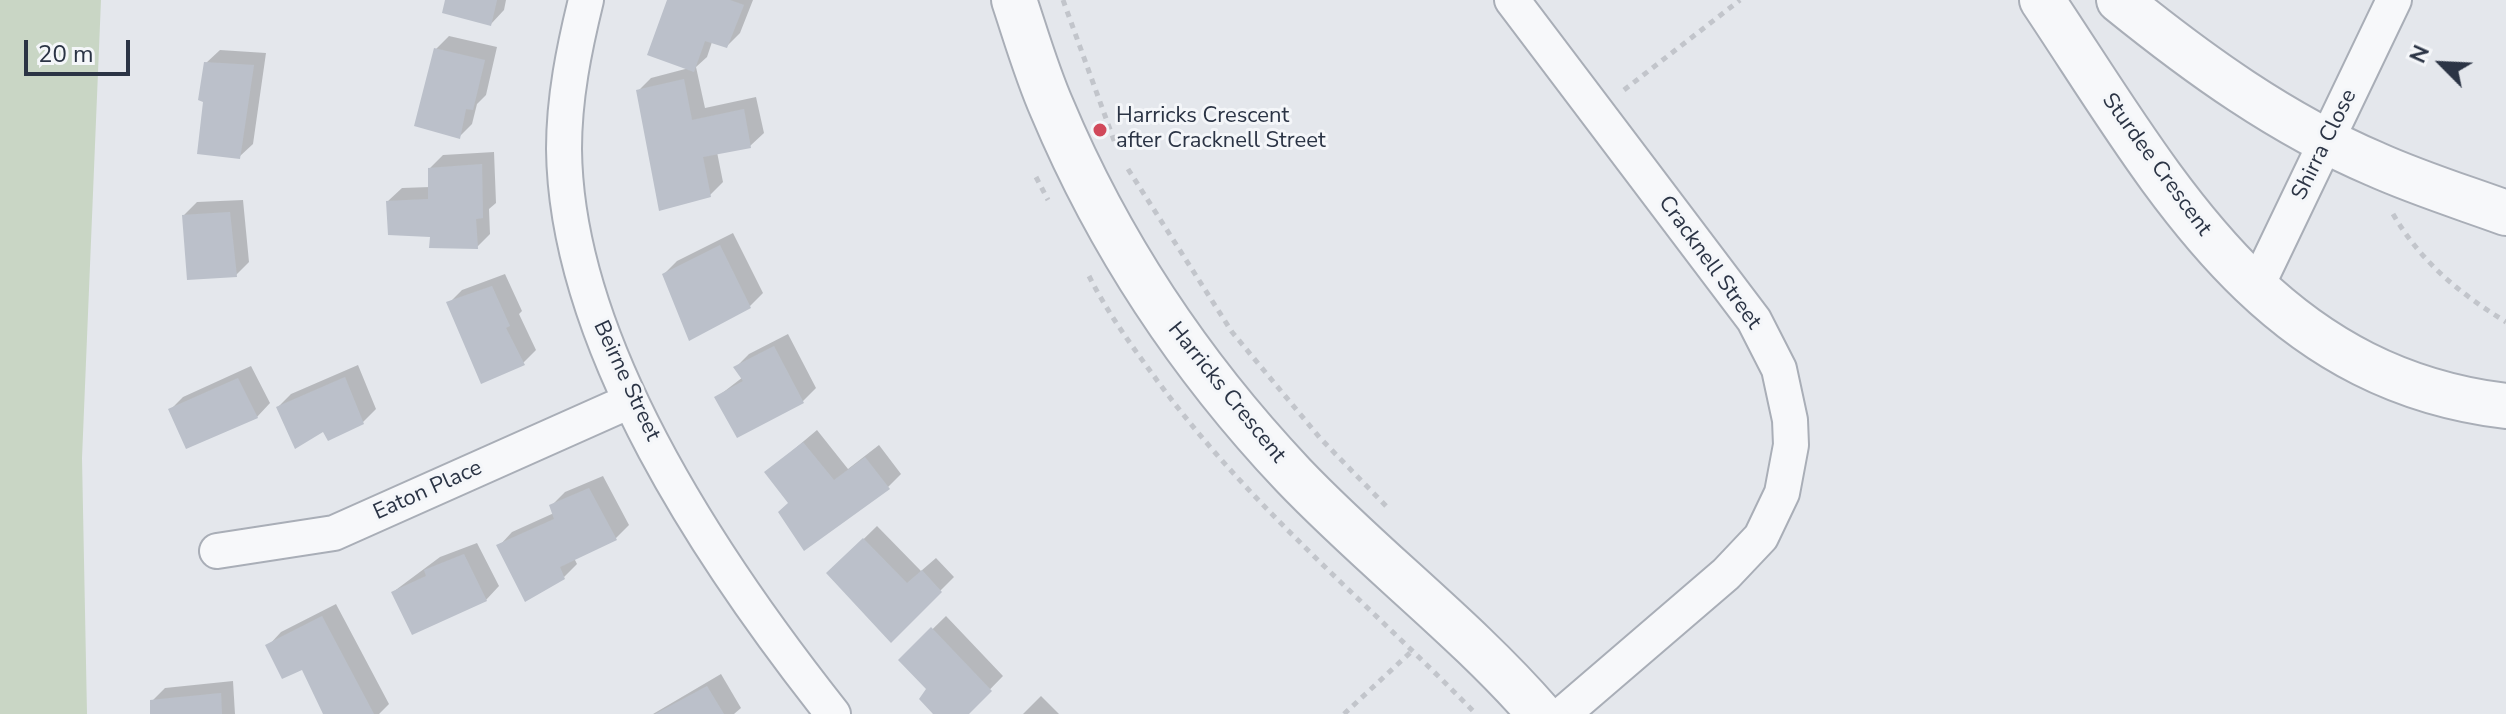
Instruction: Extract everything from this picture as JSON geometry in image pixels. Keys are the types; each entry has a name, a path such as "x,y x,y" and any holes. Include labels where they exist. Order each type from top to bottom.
{"street":[{"name":"Beirne Street","path":"586,0 571,63 564,148 567,191 583,279 596,322 630,401 714,551 780,647 833,714"},
{"name":"Harricks Crescent","path":"1014,0 1051,107 1097,204 1170,325 1208,376 1293,475 1540,714"},
{"name":"Cracknell Street","path":"1512,0 1754,320 1779,369 1790,420 1791,445 1782,493 1761,537 1726,574 1563,714"},
{"name":"Sturdee Crescent","path":"2042,0 2184,212 2255,290 2287,316 2357,359 2395,377 2474,403 2506,406"},
{"path":"2119,0 2183,52 2326,141 2386,169 2506,213"},
{"name":"Shirra Close","path":"2255,290 2394,0"},
{"name":"Eaton Place","path":"217,551 334,533 630,401"}],"path":[{"path":"1063,0 1121,158 1232,332 1320,438 1396,516"},
{"path":"1596,112 1740,0"},
{"path":"2386,169 2382,184 2389,207 2418,251 2459,291 2506,322"},
{"path":"1344,714 1445,620"}],"green space":[{"path":"0,0 101,0 82,458 87,714 0,714"}],"building":[{"path":"445,0 497,0 491,26 442,13"},
{"path":"667,0 730,0 744,5 727,48 705,41 694,72 647,55"},
{"path":"434,48 485,60 473,110 466,109 460,139 414,126"},
{"path":"204,62 254,65 240,159 197,154 203,102 198,100"},
{"path":"684,79 692,120 744,109 751,148 703,157 711,197 659,211 636,90"},
{"path":"482,164 483,218 476,219 478,249 429,248 430,237 388,235 386,201 428,199 428,168"},
{"path":"230,212 237,277 187,280 182,215"},
{"path":"720,245 751,308 689,341 662,274"},
{"path":"492,286 510,326 506,328 525,365 481,384 446,302"},
{"path":"774,346 804,403 737,438 714,397 743,381 733,367"},
{"path":"345,377 364,424 328,441 323,432 295,449 276,407"},
{"path":"238,378 258,418 186,449 168,409"},
{"path":"803,442 834,480 865,457 890,489 804,551 778,512 788,503 764,472"},
{"path":"589,488 617,540 560,567 565,579 525,602 496,545 554,519 549,505"},
{"path":"863,538 907,583 922,570 942,592 891,643 826,573"},
{"path":"464,554 487,601 412,635 391,592 426,576 424,570"},
{"path":"322,616 374,714 323,714 302,670 282,679 265,645"},
{"path":"931,627 992,691 969,714 933,714 919,699 926,689 898,660"},
{"path":"707,686 724,714 655,714"},
{"path":"221,693 222,714 150,714 150,700"}],"place":[{"name":"Harricks Crescent after Cracknell Street","path":"1100,130"}]}
